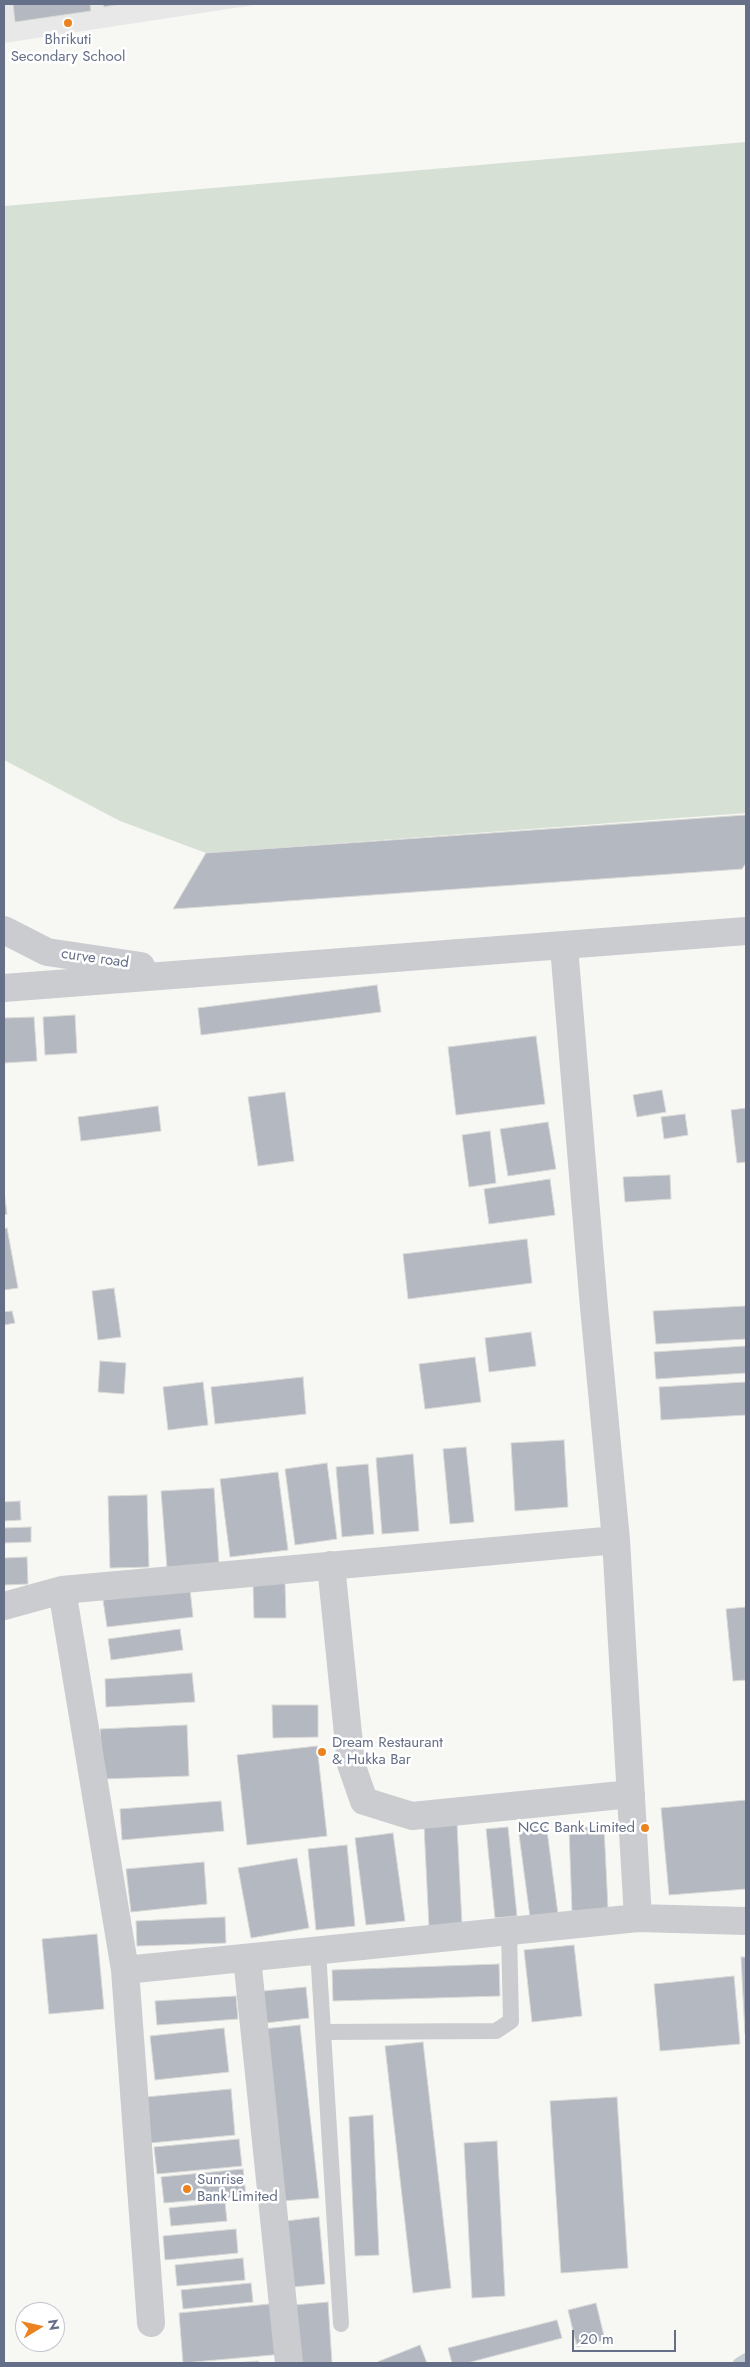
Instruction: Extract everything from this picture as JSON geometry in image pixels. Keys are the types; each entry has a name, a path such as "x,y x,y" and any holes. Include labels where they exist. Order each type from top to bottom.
{"street":[{"name":"curve road","path":"4,930 47,952 192,973"},
{"path":"4,988 564,947 746,931"},
{"path":"564,947 594,1307 616,1540 638,1918"},
{"path":"4,1606 62,1590 616,1540"},
{"path":"331,1565 351,1764 364,1801 412,1816 631,1794"},
{"path":"62,1590 125,1970 151,2323"},
{"path":"125,1970 638,1918 746,1921"},
{"path":"247,1958 289,2363"}],"lane":[{"path":"323,2032 496,2031 511,2021 509,1931"},
{"path":"318,1951 342,2324"}],"shaded area":[{"name":"Bhrikuti Secondary School","path":"4,4 261,4 4,43"},
{"path":"746,142 746,813 206,853 120,821 4,760 4,206"}],"building":[{"path":"13,4 90,4 91,11 15,22"},
{"path":"103,4 120,4 104,7"},
{"path":"746,815 746,863 742,869 173,909 206,853"},
{"path":"377,985 381,1012 201,1035 198,1008"},
{"path":"75,1015 77,1053 45,1055 43,1017"},
{"path":"34,1017 37,1061 4,1063 4,1018"},
{"path":"536,1036 545,1104 456,1115 448,1047"},
{"path":"662,1090 666,1112 637,1117 633,1095"},
{"path":"285,1092 294,1161 258,1166 248,1097"},
{"path":"158,1106 161,1131 81,1141 78,1117"},
{"path":"746,1108 746,1162 737,1163 731,1110"},
{"path":"685,1114 688,1135 664,1139 661,1117"},
{"path":"548,1122 556,1169 508,1176 500,1129"},
{"path":"490,1131 496,1183 469,1187 462,1135"},
{"path":"670,1175 671,1199 625,1202 623,1177"},
{"path":"550,1179 555,1215 489,1224 484,1189"},
{"path":"4,1190 7,1214 4,1215"},
{"path":"7,1228 18,1288 4,1290 4,1229"},
{"path":"527,1239 532,1283 408,1299 403,1254"},
{"path":"114,1288 121,1337 98,1340 92,1291"},
{"path":"746,1306 746,1339 656,1344 653,1311"},
{"path":"12,1311 15,1323 4,1325 4,1312"},
{"path":"531,1332 536,1366 489,1372 485,1338"},
{"path":"746,1346 746,1373 656,1379 654,1352"},
{"path":"475,1357 481,1402 425,1409 419,1364"},
{"path":"100,1361 126,1363 124,1394 98,1392"},
{"path":"303,1377 306,1414 215,1424 211,1387"},
{"path":"203,1382 208,1425 168,1430 163,1387"},
{"path":"746,1382 746,1415 661,1420 659,1387"},
{"path":"564,1440 568,1507 515,1511 511,1443"},
{"path":"466,1447 474,1522 450,1524 443,1449"},
{"path":"413,1454 419,1531 382,1534 376,1458"},
{"path":"327,1463 337,1539 295,1545 285,1469"},
{"path":"368,1464 374,1534 342,1537 336,1467"},
{"path":"278,1472 288,1550 230,1557 220,1479"},
{"path":"214,1488 219,1564 167,1568 161,1491"},
{"path":"147,1495 149,1567 110,1568 108,1496"},
{"path":"20,1501 21,1520 4,1521 4,1502"},
{"path":"31,1527 31,1542 4,1543 4,1528"},
{"path":"27,1557 28,1584 4,1585 4,1558"},
{"path":"285,1583 286,1618 254,1618 253,1584"},
{"path":"190,1589 193,1617 107,1627 103,1600"},
{"path":"746,1607 746,1680 733,1681 726,1609"},
{"path":"180,1629 183,1650 111,1660 108,1639"},
{"path":"192,1673 195,1702 106,1707 105,1679"},
{"path":"272,1705 318,1705 318,1737 273,1738"},
{"path":"187,1725 189,1776 103,1779 100,1729"},
{"path":"317,1746 327,1836 247,1845 237,1755"},
{"path":"746,1800 746,1889 669,1895 661,1808"},
{"path":"221,1801 224,1831 122,1840 120,1809"},
{"path":"546,1823 558,1914 530,1917 518,1827"},
{"path":"457,1824 462,1925 429,1927 424,1826"},
{"path":"604,1826 608,1909 572,1911 569,1828"},
{"path":"508,1827 517,1916 495,1918 486,1829"},
{"path":"393,1833 405,1921 366,1925 355,1838"},
{"path":"347,1845 355,1926 316,1930 308,1849"},
{"path":"297,1858 309,1928 251,1938 238,1868"},
{"path":"204,1862 207,1904 131,1912 126,1869"},
{"path":"225,1917 226,1943 137,1946 136,1921"},
{"path":"97,1934 104,2009 49,2014 42,1939"},
{"path":"574,1945 582,2016 532,2022 524,1950"},
{"path":"741,1957 746,1957 746,2034 745,2034"},
{"path":"499,1964 500,1996 333,2001 332,1970"},
{"path":"734,1976 740,2044 660,2051 654,1984"},
{"path":"306,1987 309,2018 257,2024 253,1992"},
{"path":"236,1996 238,2019 157,2025 155,2001"},
{"path":"300,2025 319,2198 282,2201 263,2029"},
{"path":"224,2028 229,2072 155,2080 150,2036"},
{"path":"423,2042 451,2288 413,2293 385,2046"},
{"path":"231,2089 235,2135 150,2143 146,2097"},
{"path":"617,2097 628,2268 561,2273 550,2101"},
{"path":"373,2115 379,2255 355,2256 349,2117"},
{"path":"239,2139 242,2166 157,2174 154,2147"},
{"path":"497,2141 505,2296 472,2298 464,2143"},
{"path":"243,2169 246,2196 164,2203 161,2177"},
{"path":"225,2202 227,2221 171,2226 169,2208"},
{"path":"319,2217 325,2284 293,2287 286,2221"},
{"path":"236,2229 238,2253 165,2260 163,2236"},
{"path":"243,2258 245,2280 177,2286 175,2265"},
{"path":"251,2283 253,2302 183,2309 181,2290"},
{"path":"328,2302 332,2363 298,2363 294,2305"},
{"path":"279,2303 283,2354 183,2363 179,2313"},
{"path":"596,2303 605,2340 577,2347 568,2310"},
{"path":"557,2320 562,2338 467,2363 452,2363 448,2348"},
{"path":"420,2345 427,2363 377,2362"},
{"path":"258,2361 258,2363 234,2363"}],"waterway":[{"path":"738,2363 746,2358"}],"place":[{"name":"Bhrikuti Secondary School","path":"68,23"},
{"name":"Dream Restaurant & Hukka Bar","path":"322,1752"},
{"name":"NCC Bank Limited","path":"645,1828"},
{"name":"Sunrise Bank Limited","path":"187,2189"}]}
